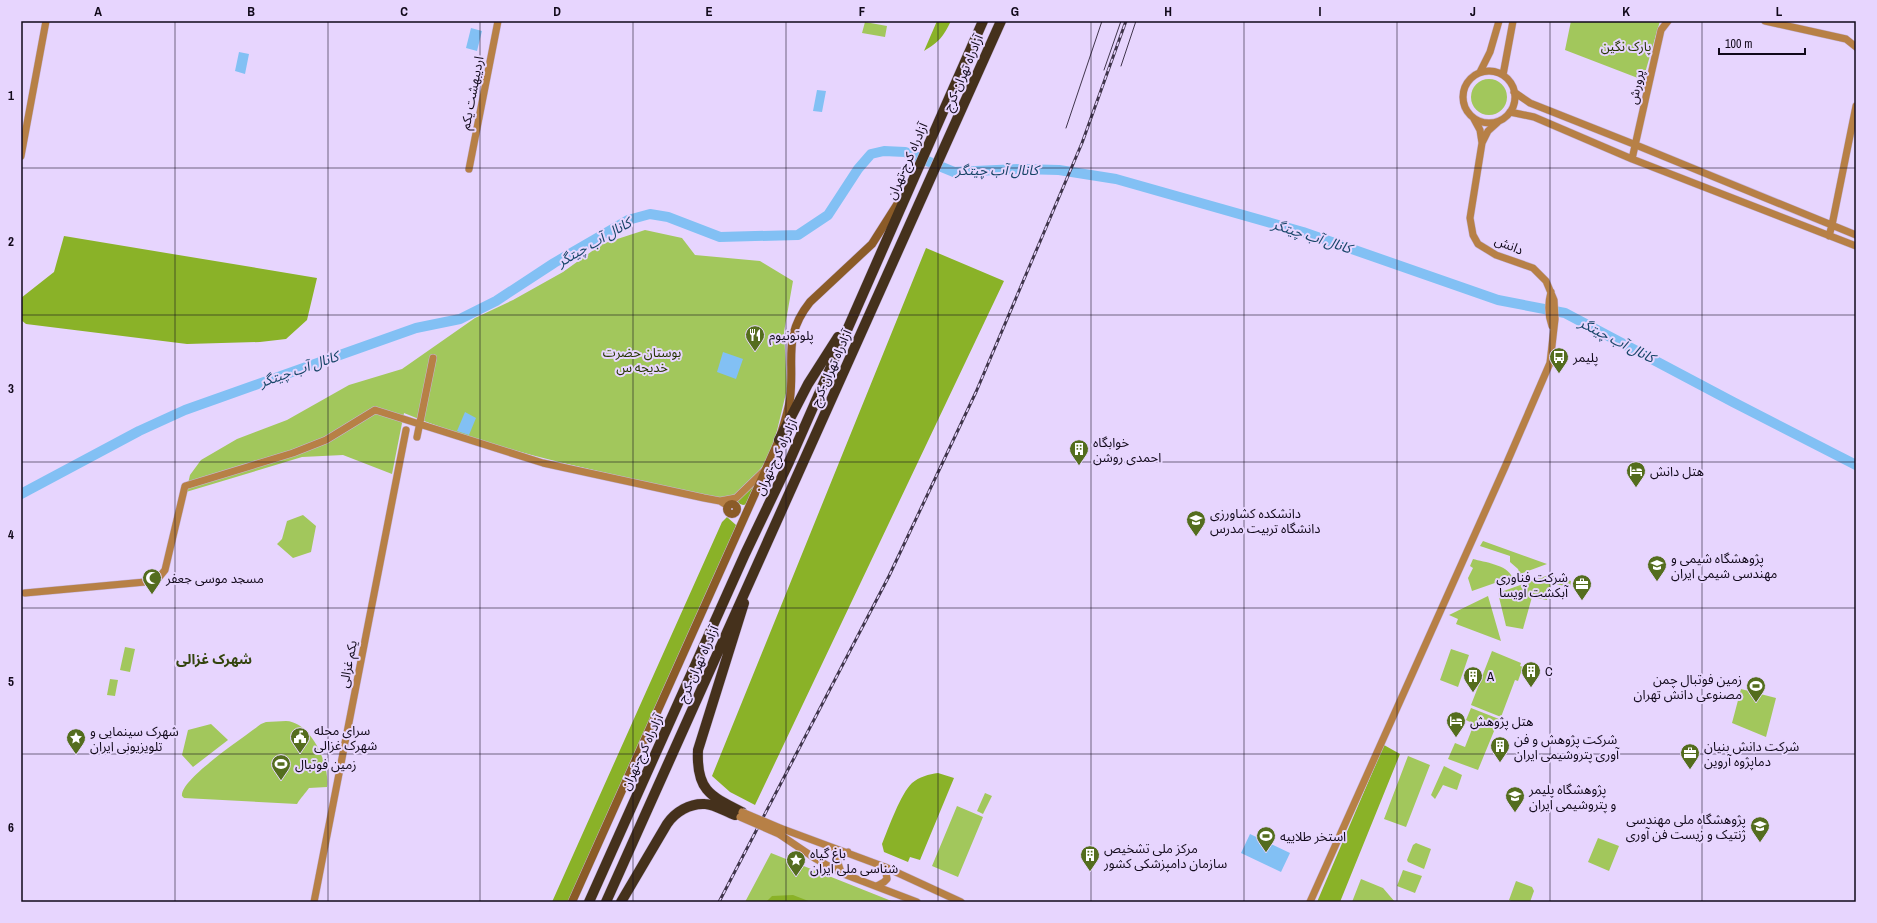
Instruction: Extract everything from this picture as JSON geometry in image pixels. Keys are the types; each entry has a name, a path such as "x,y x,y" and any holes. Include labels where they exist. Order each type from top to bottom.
{"highway":[{"name":"آزادراه کرج-تهران","path":"589,902 745,554 789,462 983,21"},
{"name":"آزادراه تهران-کرج","path":"606,902 928,184 948,143 1001,21"},
{"path":"779,440 808,384 855,312"},
{"path":"741,815 713,797 704,786 699,775 697,763 698,750 743,610 747,586"},
{"path":"621,902 667,824 676,814 685,808 706,803 741,815"}],"main road":[{"path":"572,902 779,440 790,401 790,345 803,311 810,302 872,244 915,175"},
{"path":"728,506 729,513 750,506"},
{"path":"737,511 743,521"}],"street":[{"path":"21,156 46,21"},
{"name":"اردیبهشت یکم","path":"469,170 498,21"},
{"path":"1482,143 1480,130 1474,119 1468,113 1462,98 1467,82 1480,72 1490,52 1499,21"},
{"path":"1503,75 1512,21"},
{"name":"پرورش","path":"1632,159 1659,37 1661,30 1668,21"},
{"path":"1769,21 1787,23 1846,39 1856,47"},
{"path":"1480,72 1496,72 1503,75 1512,85 1514,92 1513,106 1510,112 1488,131 1482,143"},
{"path":"1514,92 1530,103 1856,235"},
{"path":"1828,236 1832,225 1856,106"},
{"path":"1510,112 1534,117 1632,159 1856,246"},
{"path":"1474,119 1490,123 1498,122"},
{"name":"دانش","path":"1310,902 1543,382 1550,363 1552,300 1551,292 1541,274 1533,268 1496,255 1478,244 1473,235 1470,218 1482,143"},
{"path":"417,437 433,358"},
{"path":"25,593 156,581 165,570 185,486 293,454 326,440 375,410 543,463 720,501 728,506"},
{"name":"یکم غزالی","path":"314,902 336,781 406,430"},
{"path":"720,501 736,498 766,469"},
{"path":"741,815 780,831 848,852 886,867 961,902"},
{"path":"780,831 816,859 841,873 917,902"},
{"path":"841,873 837,860 840,855 848,852"},
{"path":"877,886 887,879 886,867"}],"green space":[{"path":"937,21 951,21 940,39 924,51"},
{"name":"پارک نگین","path":"1571,21 1660,21 1643,80 1565,50"},
{"path":"865,22 887,26 885,37 862,33"},
{"path":"1493,79 1502,84 1506,90 1506,104 1502,110 1493,115 1485,115 1476,110 1472,104 1471,93 1476,84 1482,80"},
{"name":"بوستان حضرت خدیجه س","path":"645,230 682,238 695,255 760,261 793,281 784,332 787,389 774,443 768,459 751,481 739,493 722,499 601,472 482,441 404,413 392,474 343,455 302,457 186,492 190,475 201,460 237,439 287,420 349,385 402,369 475,318 513,300 563,272 602,244"},
{"path":"64,236 317,278 307,320 286,339 260,342 187,344 26,324 21,320 21,298 54,272"},
{"path":"926,248 1004,281 755,805 730,792 712,776"},
{"path":"761,477 748,504 743,505 732,501"},
{"path":"303,515 316,526 311,552 293,558 277,544 282,539 287,521"},
{"path":"727,517 736,525 735,530 568,902 552,902 722,522"},
{"path":"1483,541 1547,564 1520,574 1518,569 1510,562 1510,556 1480,546"},
{"path":"1473,559 1501,567 1510,573 1512,577 1472,591 1468,578 1473,568 1470,566"},
{"path":"1549,575 1571,581 1570,587 1551,583 1547,600 1532,597 1523,629 1506,626 1498,593"},
{"path":"1488,596 1501,641 1456,624 1458,619 1449,615"},
{"path":"125,647 135,649 130,672 120,670"},
{"path":"1451,649 1469,655 1458,687 1440,680"},
{"path":"1492,651 1521,663 1520,666 1523,667 1518,681 1515,680 1501,717 1471,705"},
{"path":"110,679 118,680 115,696 107,695"},
{"path":"1741,689 1776,698 1766,737 1732,723"},
{"path":"1471,708 1499,719 1478,770 1448,759 1455,743 1465,747 1474,724 1466,720"},
{"path":"286,721 295,723 311,736 322,756 327,778 327,787 309,788 297,804 184,798 182,796 184,789 191,779 215,758 261,724 266,722"},
{"path":"211,724 228,740 193,767 182,755 188,730"},
{"path":"1384,745 1400,754 1340,902 1317,902"},
{"path":"1408,756 1430,765 1406,827 1384,819"},
{"path":"1444,766 1462,775 1457,790 1443,785 1435,799 1431,795"},
{"path":"938,773 954,778 920,860 910,857 908,862 884,852 882,844 895,812 908,788 912,783 921,777"},
{"path":"985,793 992,796 983,814 977,811"},
{"path":"957,806 983,817 958,877 932,866"},
{"path":"1598,838 1619,846 1609,871 1588,862"},
{"path":"1416,843 1431,849 1424,869 1408,862 1407,860 1413,845"},
{"name":"باغ گیاه‌ شناسی ملی ایران","path":"771,853 894,902 745,902"},
{"path":"1403,870 1422,876 1415,893 1397,886"},
{"path":"1361,879 1383,888 1395,902 1352,902"},
{"path":"1516,881 1532,887 1534,891 1530,902 1514,902 1509,900"},
{"path":"793,895 811,902 766,902 772,896"}],"water":[{"path":"471,28 482,31 477,51 466,48"},
{"path":"239,52 249,54 245,74 235,71"},
{"path":"817,90 826,91 822,112 813,111"},
{"path":"723,352 743,359 736,379 717,372"},
{"path":"465,412 476,418 469,435 457,431"},
{"name":"استخر طلاییه","path":"1250,834 1290,853 1281,872 1241,853"}],"waterway":[{"name":"کانال آب چیتگر","path":"21,494 139,431 185,410 416,328 460,319 496,301 554,263 628,220 650,214 668,217 720,237 798,235 828,215 858,169 871,154 884,151 905,152 954,172 1020,169 1059,170 1116,179 1303,232 1498,300 1565,313 1856,465"}],"tram line":[{"path":"1066,128 1102,21"},
{"path":"1104,70 1121,21"},
{"path":"1121,66 1136,21"}],"railway":[{"path":"719,902 889,576 976,392 1082,143 1126,21"}],"place":[{"name":"پلوتونیوم","path":"755,352"},
{"name":"پلیمر","path":"1559,374"},
{"name":"خوابگاه احمدی روشن","path":"1079,466"},
{"name":"هتل دانش","path":"1636,488"},
{"name":"دانشکده کشاورزی دانشگاه تربیت مدرس","path":"1196,537"},
{"name":"پژوهشگاه شیمی و مهندسی شیمی ایران","path":"1657,582"},
{"name":"مسجد موسی جعفر","path":"152,595"},
{"name":"شرکت فناوری آبکشت آویسا","path":"1582,601"},
{"name":"C","path":"1531,688"},
{"name":"A","path":"1473,693"},
{"name":"زمین فوتبال چمن مصنوعی دانش تهران","path":"1756,703"},
{"name":"هتل پژوهش","path":"1456,738"},
{"name":"سرای محله شهرک غزالی","path":"300,754"},
{"name":"شهرک سینمایی و تلویزیونی ایران","path":"76,755"},
{"name":"شرکت پژوهش و فن آوری پتروشیمی ایران","path":"1500,763"},
{"name":"شرکت دانش بنیان دماپژوه آروین","path":"1690,770"},
{"name":"زمین فوتبال","path":"281,781"},
{"name":"پژوهشگاه پلیمر و پتروشیمی ایران","path":"1515,813"},
{"name":"پژوهشگاه ملی مهندسی ژنتیک و زیست فن آوری","path":"1760,843"},
{"name":"استخر طلاییه","path":"1266,853"},
{"name":"مرکز ملی تشخیص سازمان دامپزشکی کشور","path":"1090,872"},
{"name":"باغ گیاه‌ شناسی ملی ایران","path":"796,877"}],"district":[{"name":"شهرک غزالی","path":"214,659"}]}
